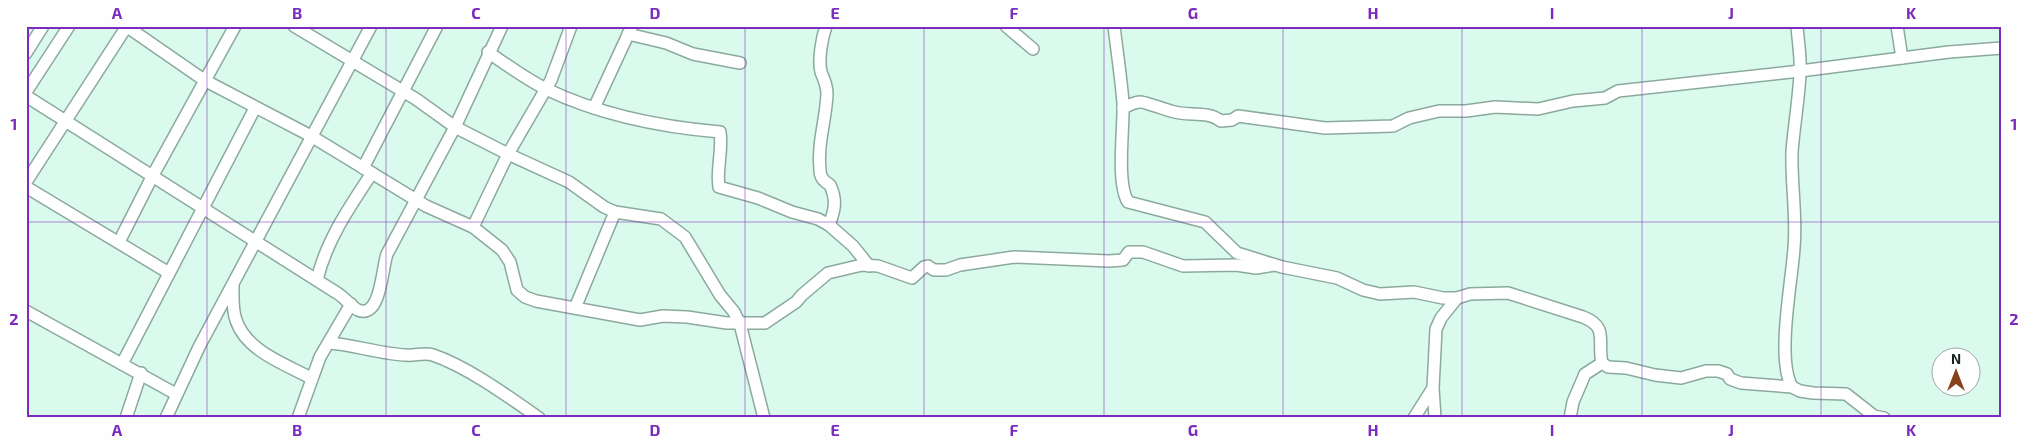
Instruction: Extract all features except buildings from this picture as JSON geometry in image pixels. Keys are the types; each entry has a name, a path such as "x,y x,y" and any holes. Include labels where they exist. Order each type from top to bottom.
{"street":[{"path":"26,54 43,26"},
{"path":"69,26 26,94 347,299 354,308 361,311 368,310 374,304 379,294 387,254 455,127 488,52 502,26"},
{"path":"26,182 126,26 204,80 311,136 416,200 473,227 502,250 510,262 518,290 525,297 575,308 640,320 664,316 740,324 765,323 781,314 828,274 862,265 878,266 912,278 924,266 934,270 946,270 960,264 1014,257 1109,261 1123,260 1129,252 1143,252 1183,266 1236,265 1256,268 1275,265"},
{"path":"119,242 204,80 235,26"},
{"path":"166,418 199,347 371,26"},
{"path":"317,280 322,262 437,26"},
{"path":"473,227 508,154 546,89 571,26"},
{"path":"826,26 820,64 826,83 825,118 819,148 820,172 824,181 830,185 836,208 828,225"},
{"path":"1006,26 1033,49"},
{"path":"1114,26 1123,108 1121,181 1123,194 1128,202 1205,222 1238,253 1275,265 1337,278 1363,290 1380,294 1414,292 1443,298 1457,298 1470,294 1508,293 1594,321 1601,332 1600,354 1602,363 1608,367 1626,368 1655,375 1681,378 1706,371 1718,371 1727,374 1730,379 1741,383 1792,387 1800,391 1813,393 1846,394 1874,416 1884,418"},
{"path":"1792,387 1787,379 1784,366 1788,292 1794,248 1792,152 1800,71 1797,26"},
{"path":"1897,26 1902,58"},
{"path":"302,28 352,62 404,92 455,127 569,182 604,207 615,212 660,219 686,237 720,295 740,324 764,418"},
{"path":"594,108 630,30 693,54 740,63"},
{"path":"1123,108 1134,102 1144,102 1156,108 1172,112 1213,116 1220,121 1232,120 1238,116 1326,128 1393,126 1409,118 1439,111 1466,112 1495,108 1538,109 1573,101 1605,98 1618,91 1949,52 2002,48"},
{"path":"488,52 546,89 594,108 677,128 720,132 722,147 718,178 719,187 758,198 792,212 818,219 853,246 869,266"},
{"path":"122,364 255,108"},
{"path":"26,187 169,273"},
{"path":"575,308 615,212"},
{"path":"233,283 233,307 236,321 243,334 252,344 266,354 312,378"},
{"path":"1435,418 1433,388 1436,329 1441,318 1457,298"},
{"path":"298,418 320,357 330,343 350,304"},
{"path":"26,311 176,394"},
{"path":"330,343 350,344 405,355 423,353 433,355 473,375 540,418"},
{"path":"1570,418 1573,402 1585,374 1602,363"},
{"path":"126,418 140,374"},
{"path":"1414,418 1433,388"}]}
